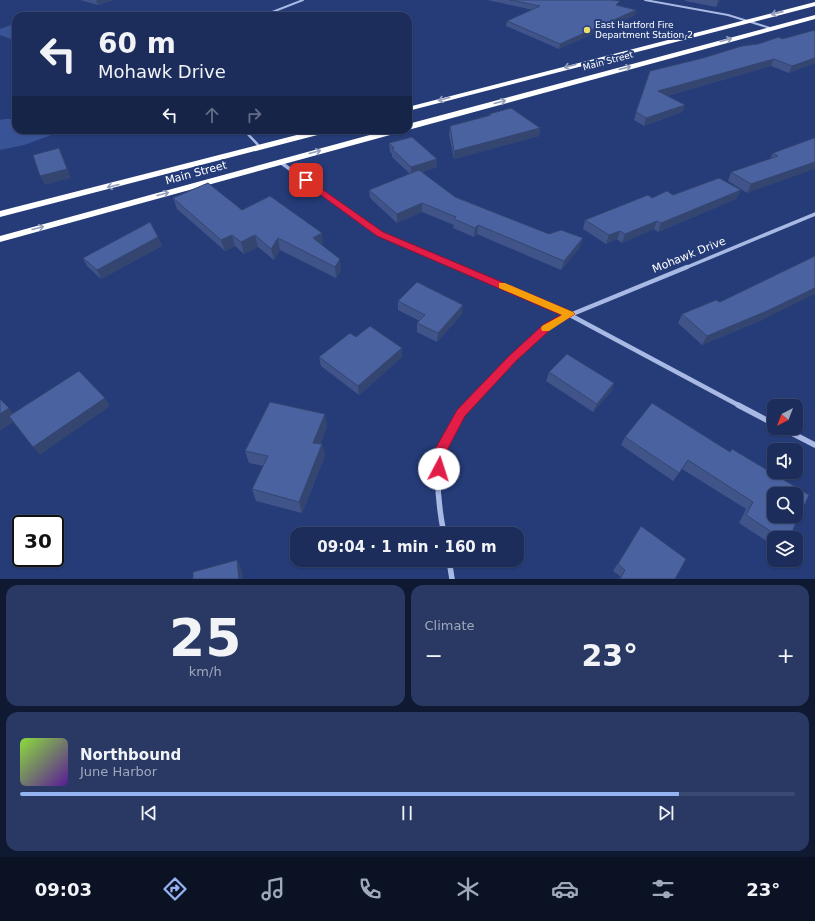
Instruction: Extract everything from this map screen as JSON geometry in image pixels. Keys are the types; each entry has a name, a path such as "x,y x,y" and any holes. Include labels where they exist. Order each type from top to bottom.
{"highway":[{"name":"Main Street","path":"412,108 748,20 815,4"},
{"name":"Main Street","path":"412,126 815,17"},
{"path":"642,48 663,58"},
{"name":"Main Street","path":"0,214 310,134"},
{"name":"Main Street","path":"0,239 383,134"}],"street":[{"path":"272,12 302,0"},
{"path":"645,0 724,14 748,20 770,28"},
{"path":"248,134 260,147"},
{"path":"280,162 380,234 570,314 767,420"},
{"name":"Mohawk Drive","path":"443,527 439,510 439,453 461,413 513,358 547,327 570,314 815,214"},
{"path":"796,435 815,445"},
{"path":"450,567 452,579"}],"shaded area":[{"path":"12,24 12,40 0,35 0,29"},
{"path":"12,119 12,134 54,134 24,145 0,150 0,120"}],"building":[{"path":"510,0 612,0 620,1 616,5 636,10 560,44 507,21 540,6"},
{"path":"815,30 815,58 792,66 774,59 658,91 685,105 646,118 636,112 650,71 703,58 742,46 758,44 779,37 782,39"},
{"path":"511,108 540,128 454,151 450,126"},
{"path":"412,137 437,159 411,167 392,149 394,148 389,143"},
{"path":"814,138 815,162 751,184 731,172 778,156 773,153"},
{"path":"59,148 67,169 40,176 33,155"},
{"path":"419,170 455,197 549,234 561,230 583,238 564,261 478,225 475,228 454,219 456,217 422,203 397,214 369,190"},
{"path":"719,178 741,190 661,223 657,221 625,234 620,231 609,235 585,220 648,195 652,198 667,191 673,195"},
{"path":"208,183 242,210 270,196 322,233 313,238 340,259 335,267 278,238 271,249 255,235 241,242 232,235 221,240 173,198"},
{"path":"150,222 158,237 97,270 83,258"},
{"path":"815,256 815,288 767,311 707,336 682,314 716,300 720,302"},
{"path":"417,282 463,305 438,333 417,323 425,315 398,301"},
{"path":"370,326 402,348 358,386 319,357 350,333 356,337"},
{"path":"567,354 614,383 597,404 549,372"},
{"path":"79,371 105,398 33,447 9,416"},
{"path":"0,399 9,408 0,414"},
{"path":"270,402 325,414 313,443 322,444 299,502 252,489 268,456 245,451"},
{"path":"652,403 730,452 732,449 767,470 767,479 782,479 796,487 767,487 767,523 796,523 792,531 770,531 746,515 753,502 688,460 679,473 625,437"},
{"path":"803,491 809,495 803,508"},
{"path":"641,526 686,559 675,579 620,579 625,570 618,564"},
{"path":"237,560 239,579 193,579 193,572"}],"slow traffic":[{"path":"502,286 570,314 546,328"}],"place":[{"name":"East Hartford Fire Department Station 2","path":"587,30"}],"route":[{"path":"306,180 380,234 570,314 547,327 513,358 461,413 439,453 439,469"}]}
